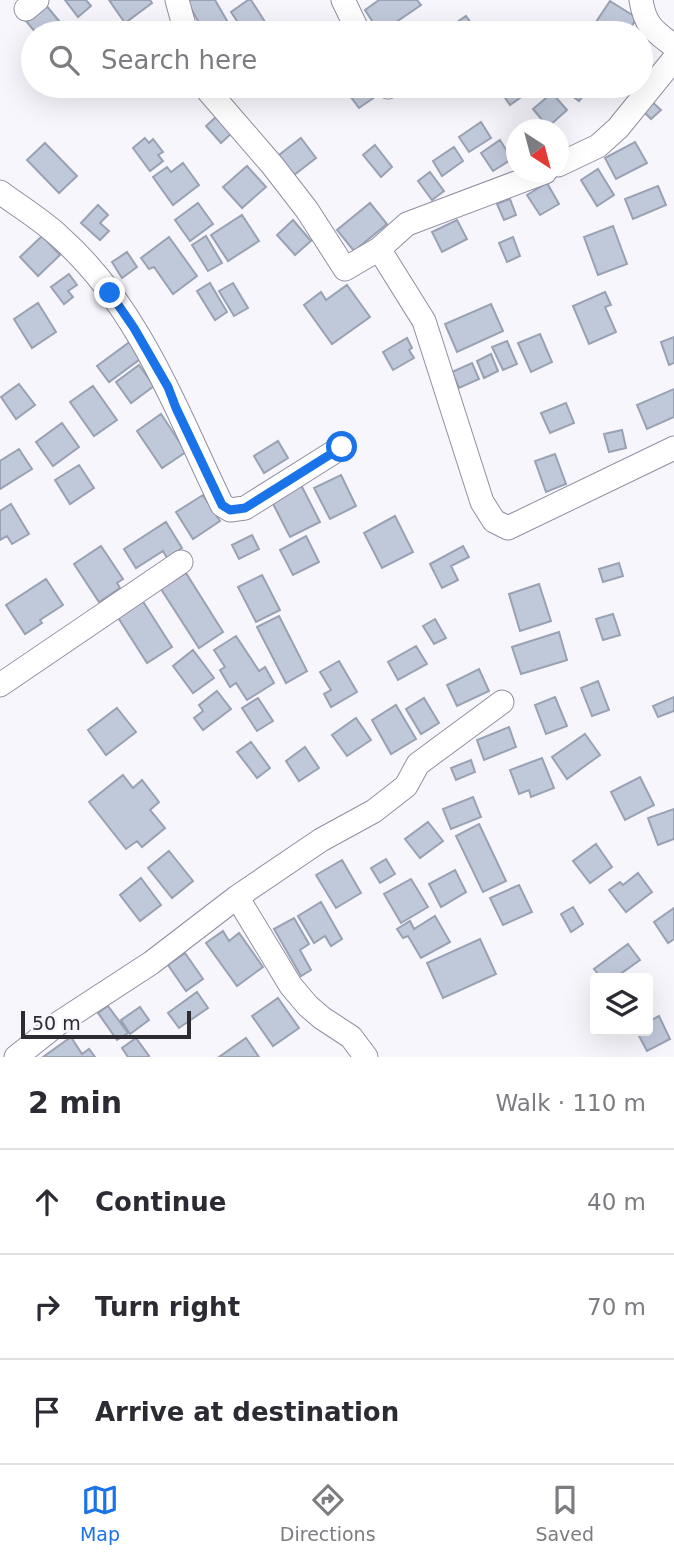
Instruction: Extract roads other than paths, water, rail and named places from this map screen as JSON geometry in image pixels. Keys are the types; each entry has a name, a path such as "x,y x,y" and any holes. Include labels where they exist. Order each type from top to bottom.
{"street":[{"path":"177,0 183,21"},
{"path":"343,0 353,21"},
{"path":"641,0 646,21"},
{"path":"653,30 674,46"},
{"path":"653,85 674,59"},
{"path":"214,98 307,210 345,269 379,249 407,225 519,182"},
{"path":"569,160 598,146 618,128 642,98"},
{"path":"0,192 60,236 110,293 168,387 222,505 230,510 245,508 342,447"},
{"path":"379,249 424,321 482,502 494,521 508,528 674,448"},
{"path":"0,685 181,562"},
{"path":"16,1057 59,1023 151,963 237,897 321,840 374,811 407,786 418,764 502,702"},
{"path":"237,897 291,986 322,1018 351,1037 366,1057"}]}
